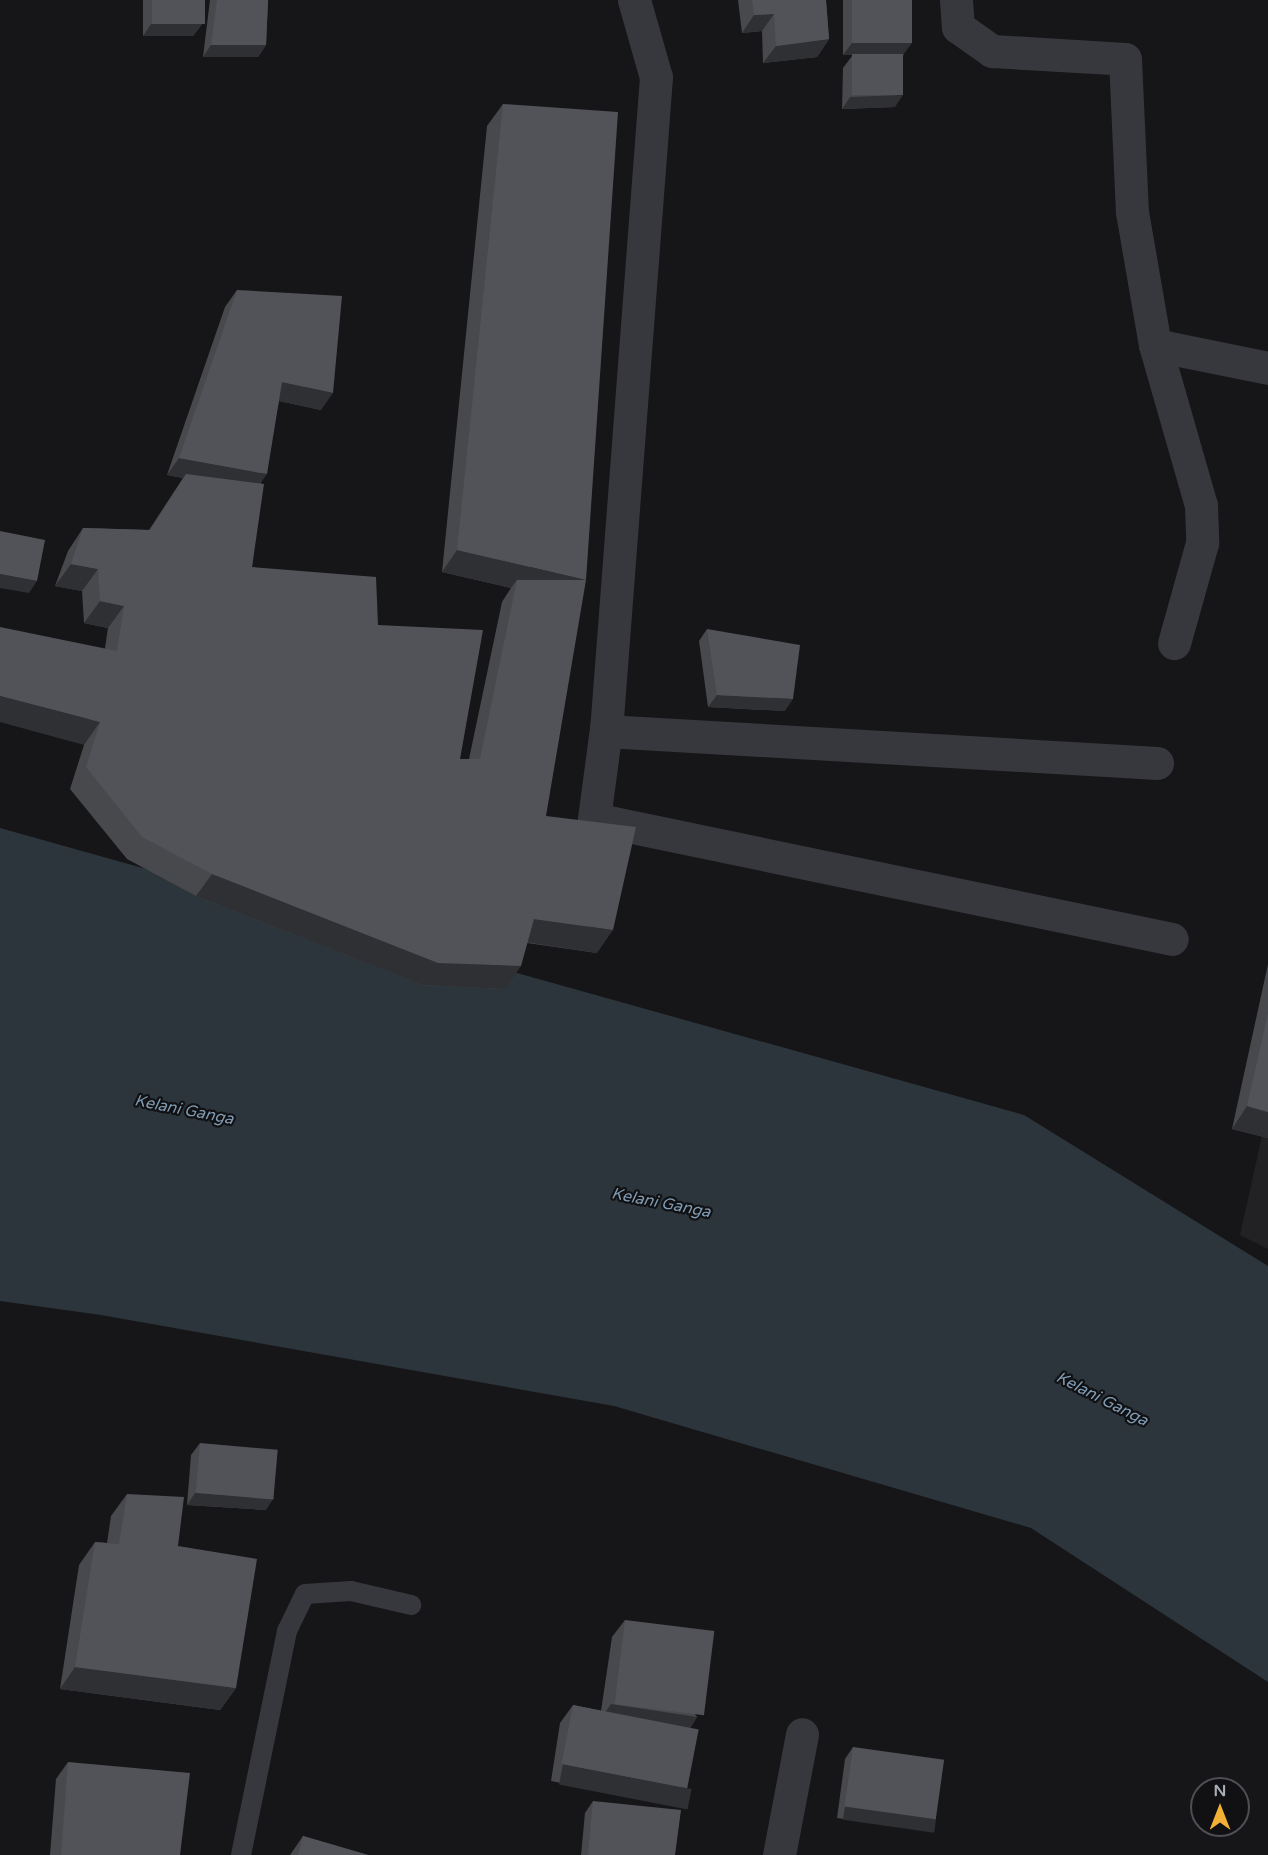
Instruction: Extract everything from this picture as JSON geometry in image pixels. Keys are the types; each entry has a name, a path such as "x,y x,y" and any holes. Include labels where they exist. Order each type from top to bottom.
{"street":[{"path":"634,0 656,76 606,731 1157,763"},
{"path":"956,0 958,27 992,51 1125,59 1132,212 1155,345 1201,505 1202,543 1174,643"},
{"path":"1155,345 1268,368"},
{"path":"607,721 594,819 1172,939"},
{"path":"779,1855 802,1734"}],"lane":[{"path":"241,1855 287,1631 305,1594 351,1591 411,1605"}],"shaded area":[{"path":"1268,1109 1268,1249 1240,1235"}],"water":[{"name":"Kelani Ganga","path":"0,828 1024,1115 1268,1266 1268,1682 1031,1528 614,1406 101,1315 0,1301"}],"building":[{"path":"152,0 205,0 205,24 152,24"},
{"path":"217,0 268,0 266,45 211,45"},
{"path":"752,0 826,0 829,39 776,46 774,14 754,15"},
{"path":"852,0 912,0 912,43 852,43"},
{"path":"852,54 903,54 903,95 852,95"},
{"path":"503,104 618,112 586,580 457,550"},
{"path":"237,290 342,296 333,393 282,382 267,474 179,458"},
{"path":"186,474 264,484 252,567 376,577 378,625 483,630 460,759 480,759 517,580 586,580 546,816 636,827 613,930 534,919 521,966 438,963 212,874 142,837 86,767 100,722 0,696 0,627 117,651 124,606 100,601 98,569 71,564 83,528 150,530"},
{"path":"0,531 45,540 37,581 0,574"},
{"path":"707,629 800,645 793,699 717,695"},
{"path":"1268,1013 1268,1112 1247,1106"},
{"path":"200,1443 278,1450 273,1500 196,1493"},
{"path":"127,1494 184,1497 178,1546 257,1559 236,1688 75,1667 95,1542 119,1544"},
{"path":"625,1620 714,1631 704,1715 615,1704"},
{"path":"573,1705 699,1729 687,1788 562,1764"},
{"path":"853,1747 944,1760 936,1819 845,1806"},
{"path":"68,1762 190,1773 180,1855 61,1855"},
{"path":"593,1801 681,1810 675,1855 588,1855"},
{"path":"303,1836 368,1855 298,1855"}]}
